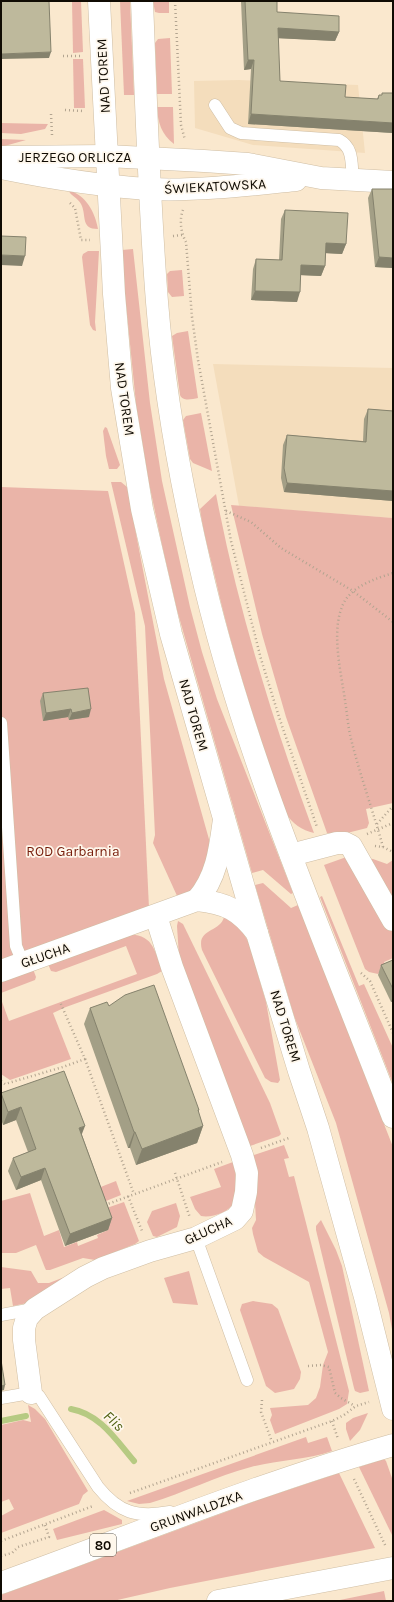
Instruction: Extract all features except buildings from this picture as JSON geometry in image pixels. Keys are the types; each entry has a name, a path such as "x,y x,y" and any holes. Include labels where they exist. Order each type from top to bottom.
{"main road":[{"name":"NAD TOREM","path":"99,1 114,294 122,388 142,509 171,634 257,933 318,1128 366,1297 393,1409"},
{"path":"142,1 157,304 176,447 192,530 230,683 256,764 393,1116"},
{"name":"JERZEGO ORLICZA","path":"1,157 106,156 149,158"},
{"name":"ŚWIEKATOWSKA","path":"149,158 248,164 321,178"},
{"name":"JERZEGO ORLICZA","path":"1,168 108,186"},
{"name":"ŚWIEKATOWSKA","path":"108,186 151,189 249,185 321,178 393,182"},
{"path":"197,900 206,890 212,878 220,853 224,819"},
{"path":"291,855 337,843 345,843 351,846 393,920"},
{"path":"197,900 210,902 235,910 247,919 257,933"},
{"name":"GŁUCHA","path":"1,971 197,900"},
{"name":"GŁUCHA","path":"38,1398 24,1334 27,1318 35,1309 85,1277 150,1251 196,1238 235,1219 242,1211 246,1192 247,1173 242,1155 172,966 156,916"},
{"name":"GRUNWALDZKA","path":"1,1583 205,1507 338,1461 393,1445"},
{"path":"218,1601 393,1568"}],"lane":[{"path":"215,105 230,128 241,133 339,140 346,144 350,152 353,179"},
{"path":"1,723 5,832 16,946 23,963"},
{"path":"196,1238 247,1380"},
{"path":"1,1315 35,1309"},
{"path":"1,1398 38,1398 98,1487 116,1506 132,1513 143,1514 158,1514 205,1507"}],"path":[{"path":"175,1 181,125 185,137 185,144"},
{"path":"64,56 87,56"},
{"path":"64,110 89,111"},
{"path":"51,114 52,135"},
{"path":"68,202 75,208 81,240 93,240"},
{"path":"184,206 181,216 182,235 186,242 192,317 198,360 233,549 262,659 287,741 318,827"},
{"path":"226,511 251,522 281,548 353,591 393,622"},
{"path":"383,847 351,738 339,660 338,621 340,610 353,591 372,580 393,573"},
{"path":"376,825 393,806"},
{"path":"364,976 370,981 393,1033"},
{"path":"60,1002 85,1059 134,1194"},
{"path":"1,1081 5,1084 85,1059"},
{"path":"103,1206 289,1138"},
{"path":"174,1173 177,1178 196,1238"},
{"path":"128,1196 150,1251"},
{"path":"308,1366 321,1365 329,1367 335,1393 340,1398 356,1406"},
{"path":"262,1400 261,1412 272,1442"},
{"path":"128,1494 340,1418 356,1406 370,1402"},
{"path":"332,1421 339,1442"},
{"path":"352,1476 386,1546"},
{"path":"1,1541 99,1504"},
{"path":"1,1556 12,1553 18,1547 49,1536 45,1525"}],"shaded area":[{"path":"239,80 358,85 365,153 253,145 195,128 194,81"},
{"path":"213,364 393,368 393,518 239,506"}],"green space":[{"path":"72,1 81,1 83,52 73,53"},
{"path":"120,1 130,1 134,95 124,95"},
{"path":"153,1 169,1 169,13 155,12"},
{"path":"170,38 172,94 157,94 155,43 158,39"},
{"path":"73,59 83,59 85,108 74,108"},
{"path":"157,107 173,107 174,144 161,128"},
{"path":"1,123 48,124 45,129 21,134 1,133"},
{"path":"1,139 26,140 1,147"},
{"path":"68,190 80,196 89,205 95,216 98,229 89,227 86,224 81,204"},
{"path":"133,249 150,403 162,481 190,607 217,699 293,893 291,894 263,870 252,873 177,610 149,483 136,404 122,250"},
{"path":"88,251 99,251 95,322 96,331 93,330 90,325 82,257 83,254"},
{"path":"182,270 184,296 172,297 168,292 167,274 170,271"},
{"path":"188,331 198,398 188,400 183,399 180,395 172,336 177,333"},
{"path":"201,413 212,471 193,463 190,459 183,420 186,416"},
{"path":"105,427 107,428 120,465 117,469 109,469 103,431"},
{"path":"111,482 121,482 127,487 164,679 212,850 194,889 178,898 153,843 155,835 145,626"},
{"name":"ROD Garbarnia","path":"1,487 108,491 135,613 149,908 1,961"},
{"path":"216,494 235,580 258,665 284,750 314,833 298,826 286,813 256,725 238,666 222,607 200,509"},
{"path":"231,505 393,518 393,803 366,809 369,823 367,828 343,834 327,833 286,717 262,634"},
{"path":"352,855 393,930 393,958 384,962 385,964 378,974 369,972 365,969 324,865"},
{"path":"363,858 373,859 387,864 393,860 393,906"},
{"path":"263,883 291,908 298,905 393,1147 393,1335 389,1313 336,1123 294,1016 255,885"},
{"path":"322,896 359,986 364,984 393,1048 393,1084 320,897"},
{"path":"224,917 232,921 239,928 249,944 266,1002 280,1080 278,1083 271,1082 265,1078 202,950 202,938 205,934 218,926"},
{"path":"178,921 183,924 270,1103 281,1134 279,1136 247,1147 179,956"},
{"path":"125,934 141,937 151,944 162,971 53,1013 71,1059 10,1080 1,1074 1,999 9,1021 137,974 126,946 56,972 51,971 48,964"},
{"path":"33,969 36,977 35,980 1,993 1,979"},
{"path":"284,1145 289,1158 284,1159 289,1177 294,1176 349,1391 347,1404 339,1409 275,1434 270,1420 272,1415 270,1408 308,1405 316,1398 320,1387 323,1365 328,1352 309,1282 264,1257 258,1252 253,1234 252,1228 256,1220 255,1203 257,1188 251,1156"},
{"path":"233,1162 236,1193 232,1206 219,1214 201,1216 195,1209 190,1197 221,1187 214,1169"},
{"path":"116,1181 121,1195 96,1205 93,1190"},
{"path":"30,1193 44,1236 59,1230 64,1247 77,1242 78,1246 98,1238 97,1235 108,1230 101,1210 124,1202 139,1241 95,1260 83,1258 50,1270 46,1270 36,1245 16,1253 1,1253 1,1201"},
{"path":"176,1203 180,1216 177,1227 157,1237 153,1236 147,1222 152,1211"},
{"path":"321,1220 342,1266 369,1391 360,1393 355,1391 354,1388 316,1230 316,1226"},
{"path":"1,1267 31,1271 38,1283 49,1283 75,1273 27,1303 13,1306 10,1288 1,1289"},
{"path":"189,1271 198,1305 173,1303 164,1278"},
{"path":"253,1301 272,1304 278,1309 301,1372 300,1379 294,1389 275,1393 266,1386 240,1310 242,1304"},
{"path":"28,1405 35,1409 45,1419 88,1491 83,1495 79,1504 1,1533 1,1516 14,1509 9,1499 1,1502 1,1425 23,1420 31,1422"},
{"path":"368,1413 360,1430 350,1441 346,1429 346,1423 353,1418"},
{"path":"306,1437 308,1443 327,1437 332,1451 251,1467 150,1503 139,1504 127,1501"},
{"path":"384,1459 393,1481 393,1537 359,1467"},
{"path":"339,1473 375,1548 170,1588 113,1601 1,1601 1,1595 258,1500"},
{"path":"104,1510 122,1520 122,1524 57,1540 53,1529"},
{"path":"384,1591 386,1601 335,1601"}],"waterway":[{"name":"Flis","path":"71,1409 91,1416 99,1422 107,1429 134,1461"},
{"name":"Flis","path":"1,1421 26,1416"}]}
